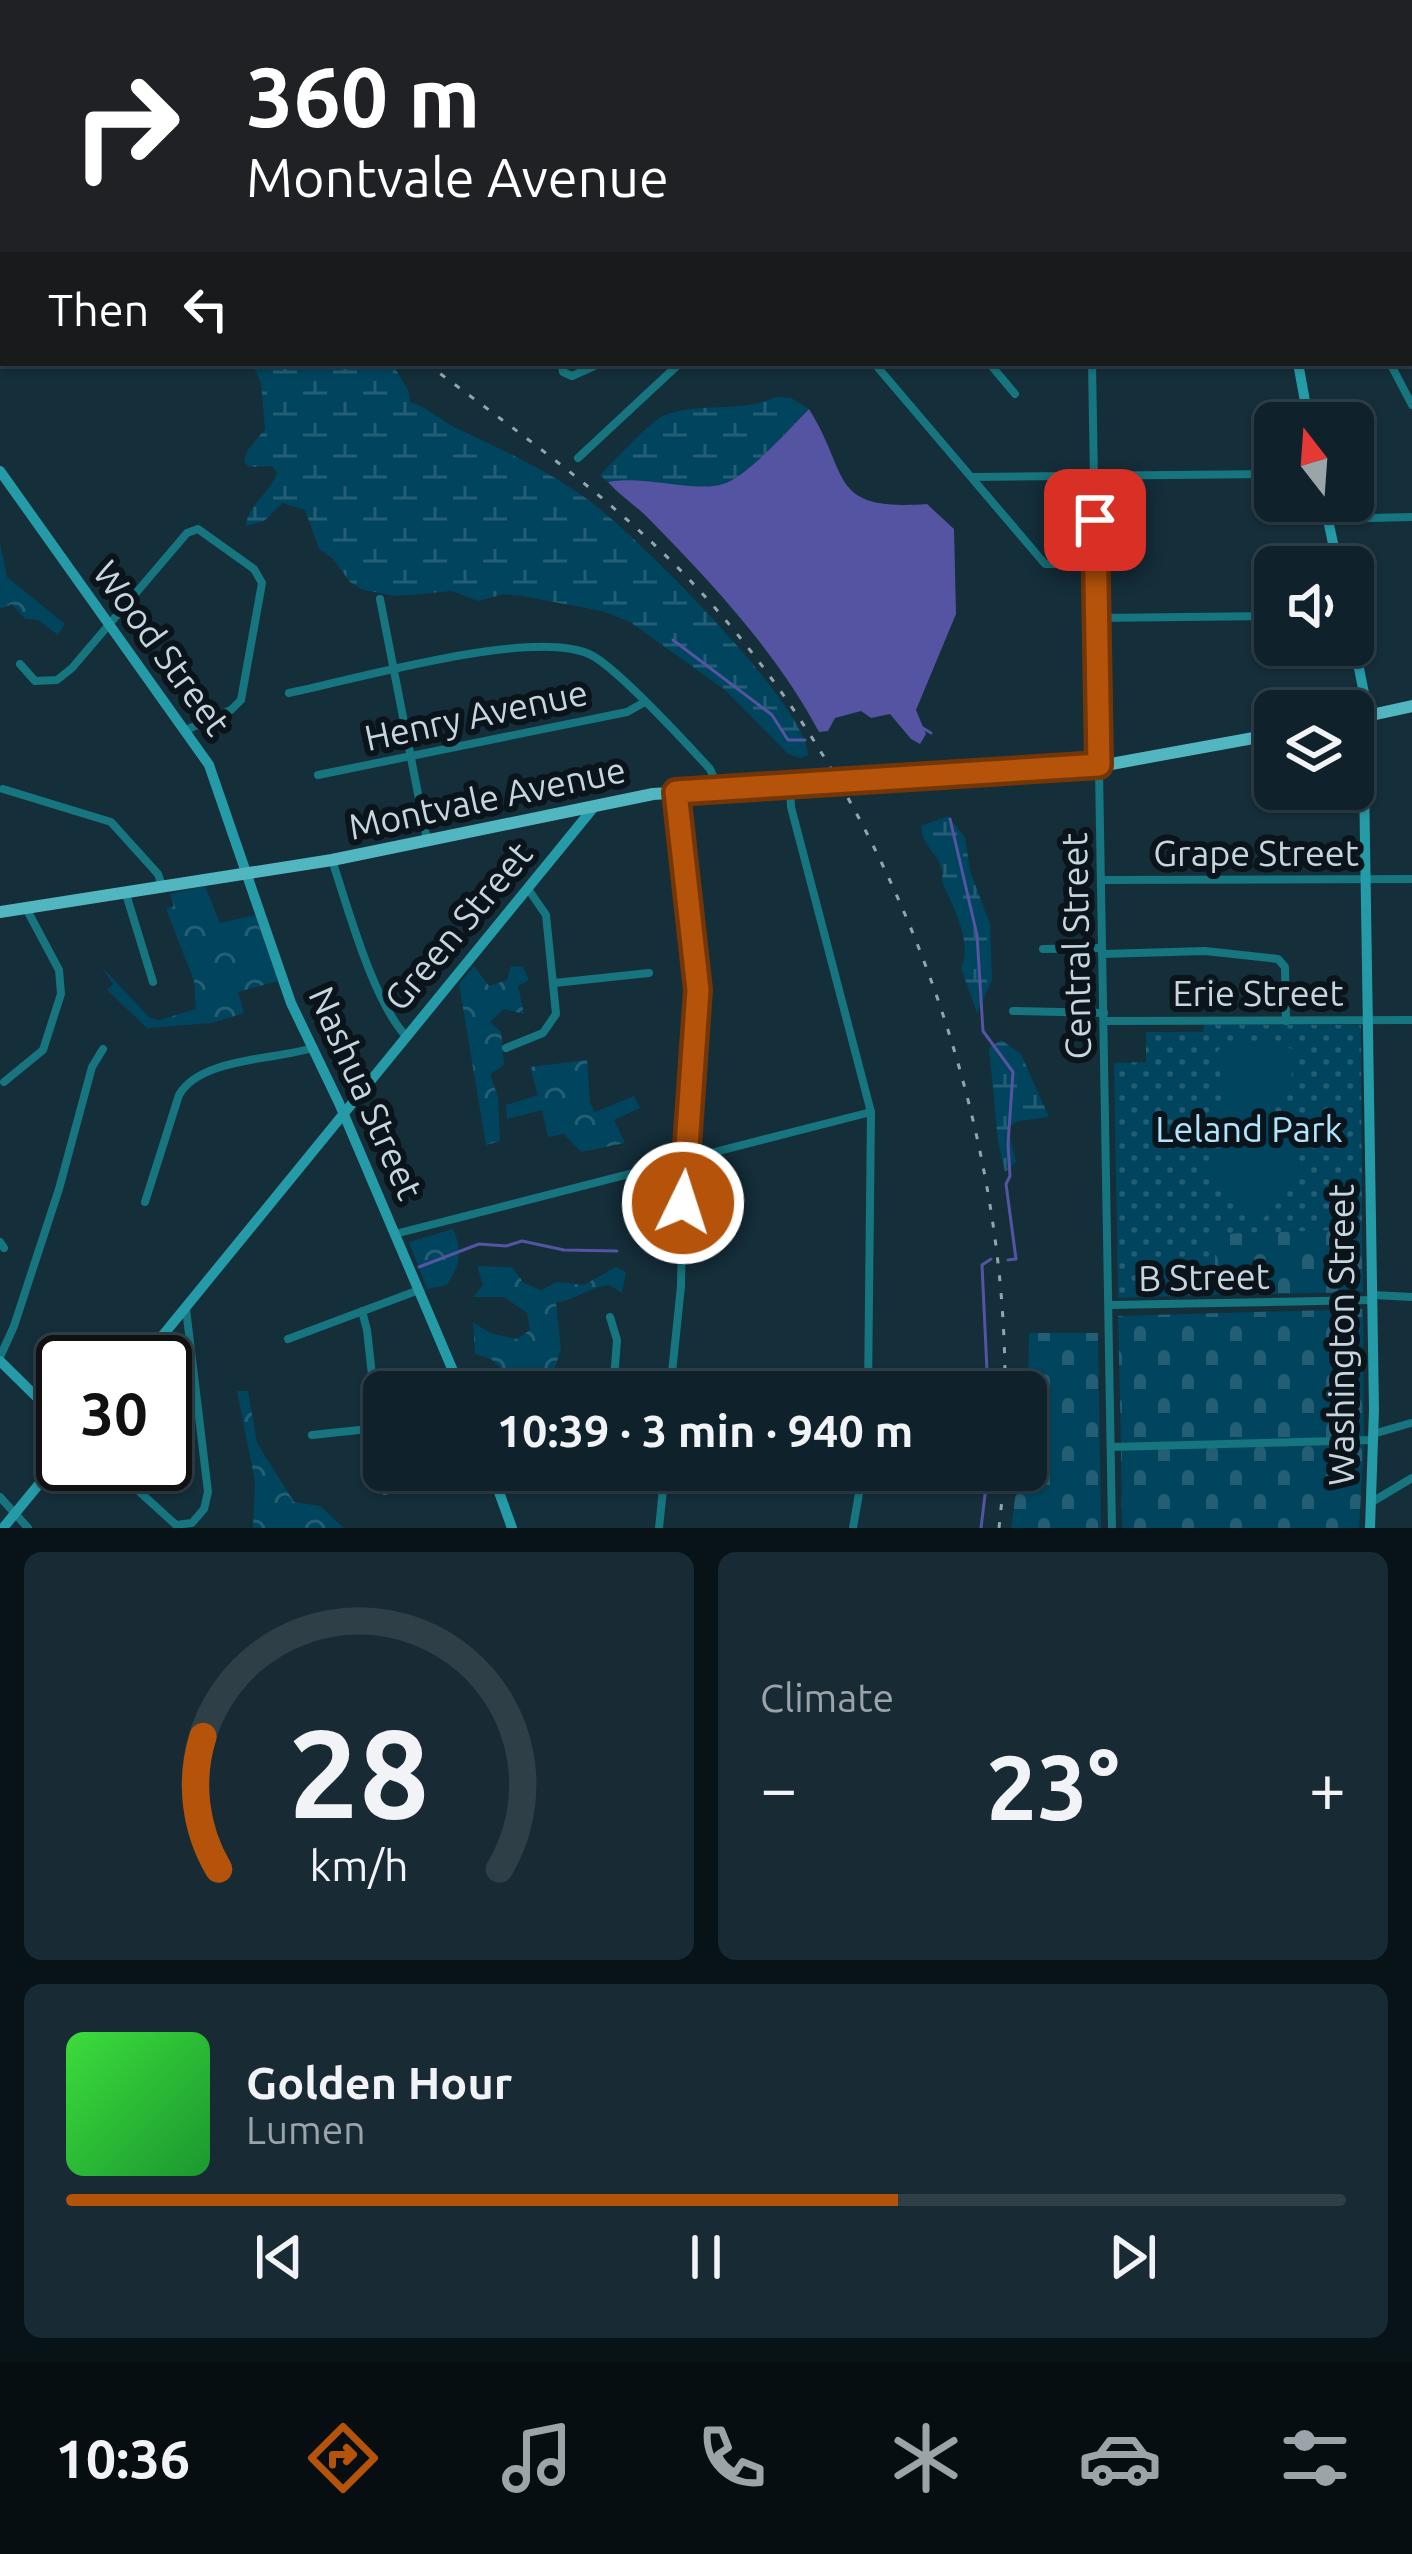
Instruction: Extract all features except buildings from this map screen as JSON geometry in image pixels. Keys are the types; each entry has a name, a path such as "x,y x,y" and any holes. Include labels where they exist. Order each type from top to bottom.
{"main road":[{"path":"1374,715 1412,706"},
{"name":"Montvale Avenue","path":"0,912 332,860 676,792 1099,765 1254,738"}],"street":[{"path":"563,366 569,376 590,366"},
{"path":"578,458 677,366"},
{"path":"881,366 1045,564 1096,564"},
{"path":"992,366 1016,394"},
{"name":"Central Street","path":"1092,366 1112,1528"},
{"path":"1299,366 1305,402"},
{"path":"1392,366 1412,405"},
{"name":"Wood Street","path":"0,471 186,730 216,781 248,874"},
{"path":"971,477 1254,474"},
{"path":"1374,518 1412,517"},
{"path":"20,664 32,679 57,680 194,528 254,569 262,589 241,700 231,710 186,730"},
{"path":"380,599 427,842"},
{"path":"1097,618 1254,616"},
{"path":"289,693 514,646 572,649 602,661 704,763 719,789"},
{"name":"Henry Avenue","path":"318,775 629,711 643,703"},
{"path":"790,785 791,808 871,1112 868,1371"},
{"path":"3,789 111,822 158,874 162,888"},
{"path":"672,1371 682,1286 684,1161 698,990 676,792"},
{"name":"Green Street","path":"163,1335 594,807"},
{"name":"Washington Street","path":"1365,810 1373,1298 1370,1528"},
{"path":"332,860 392,1021 406,1036"},
{"name":"Nashua Street","path":"248,874 286,990 395,1234 871,1112"},
{"name":"Grape Street","path":"1101,880 1412,879"},
{"path":"506,1048 551,1026 556,1012 545,910 528,889"},
{"path":"126,894 153,982"},
{"path":"4,1082 43,1049 62,994 56,964 27,910"},
{"path":"1043,949 1205,951 1278,959 1285,967 1286,1021"},
{"path":"554,983 649,973"},
{"name":"Erie Street","path":"1013,1011 1104,1017 1412,1020"},
{"path":"145,1202 178,1095 191,1078 211,1069 313,1048"},
{"path":"36,1396 0,1359 59,1189 92,1067 103,1049"},
{"path":"395,1234 453,1371"},
{"path":"288,1339 419,1290"},
{"name":"B Street","path":"1109,1305 1412,1297"},
{"path":"186,1307 190,1335"},
{"path":"362,1312 372,1371"},
{"path":"610,1317 617,1340 615,1371"},
{"path":"139,1491 178,1526 195,1521 206,1504 192,1349"},
{"path":"1111,1447 1373,1437 1412,1423"},
{"path":"312,1436 363,1430"},
{"path":"1371,1503 1412,1478"},
{"path":"3,1528 36,1489"},
{"path":"499,1491 512,1528"},
{"path":"659,1528 662,1491"},
{"path":"853,1528 859,1491"},
{"path":"0,1497 28,1528"}],"green space":[{"path":"253,366 394,366 410,402 587,499 641,546 714,620 779,697 800,730 808,755 788,754 725,690 630,622 602,611 522,596 504,594 478,601 452,591 396,596 363,590 319,549 305,510 283,503 264,521 246,526 250,512 277,473 272,466 249,467 244,462 265,429 261,383"},
{"path":"791,398 809,409 733,480 698,487 608,482 600,476 663,416"},
{"path":"0,543 7,577 65,624 58,635 38,620 25,619 12,604 0,609"},
{"path":"948,816 965,837 970,871 990,924 992,980 977,1013 961,968 965,949 961,927 939,861 922,833 921,826"},
{"path":"205,886 220,923 255,915 278,981 238,992 244,1013 212,1023 147,1028 107,990 113,984 101,966 150,1018 159,1020 196,1009 194,981 166,909 174,906 170,894"},
{"path":"474,966 489,986 507,980 511,966 523,967 529,980 518,986 524,1014 504,1009 490,1022 501,1032 504,1065 490,1074 498,1097 500,1141 486,1145 459,984"},
{"name":"Leland Park","path":"1204,1025 1361,1025 1362,1229 1215,1234 1215,1295 1118,1298 1114,1063 1146,1062 1146,1032 1203,1032"},
{"path":"1001,1040 1021,1054 1049,1117 1018,1121 1008,1128 1016,1162 1005,1172 989,1048"},
{"path":"1225,1043 1296,1049 1290,1084 1267,1111 1293,1141 1299,1166 1287,1191 1261,1221 1211,1174 1209,1162 1239,1122 1229,1121 1216,1053"},
{"path":"587,1060 595,1112 634,1096 640,1108 614,1120 625,1143 581,1152 564,1134 548,1137 542,1110 507,1119 506,1105 538,1095 530,1067"},
{"path":"453,1229 459,1251 455,1271 447,1285 427,1289 409,1242"},
{"path":"1362,1229 1363,1292 1215,1295 1214,1234"},
{"path":"477,1266 512,1267 524,1283 541,1290 557,1282 584,1285 616,1267 626,1272 622,1293 610,1285 556,1303 561,1349 554,1371 504,1371 491,1359 475,1354 473,1322 490,1333 517,1339 530,1330 527,1313 504,1297 473,1297 483,1285"},
{"path":"1363,1309 1364,1437 1121,1443 1118,1316"},
{"path":"1029,1333 1098,1333 1101,1528 1011,1528 1016,1491 1047,1491 1047,1371 1028,1371"},
{"path":"237,1391 248,1391 257,1443 294,1502 320,1506 344,1528 253,1528 255,1481"},
{"path":"1364,1444 1359,1528 1122,1528 1121,1450"}],"shaded area":[{"path":"809,409 838,470 857,495 895,505 927,504 954,529 956,614 916,710 926,734 920,744 890,714 871,718 861,711 835,718 828,731 819,732 784,674 742,620 608,482 723,484 756,462"}],"waterway":[{"path":"673,640 772,715 788,740 805,740"},
{"path":"921,727 931,733"},
{"path":"950,819 977,935 983,1031 1013,1072 1006,1184 1016,1259 1008,1260"},
{"path":"419,1267 479,1244 506,1246 522,1241 564,1250 617,1251"},
{"path":"987,1371 982,1265 991,1259"},
{"path":"981,1528 985,1491"}],"railway":[{"path":"430,366 560,464 685,575 757,659 820,751 875,850 921,954 958,1062 984,1172 1000,1283 1004,1371"},
{"path":"999,1528 1003,1491"}],"route":[{"path":"683,1203 698,990 676,792 1099,765 1095,520"}]}
